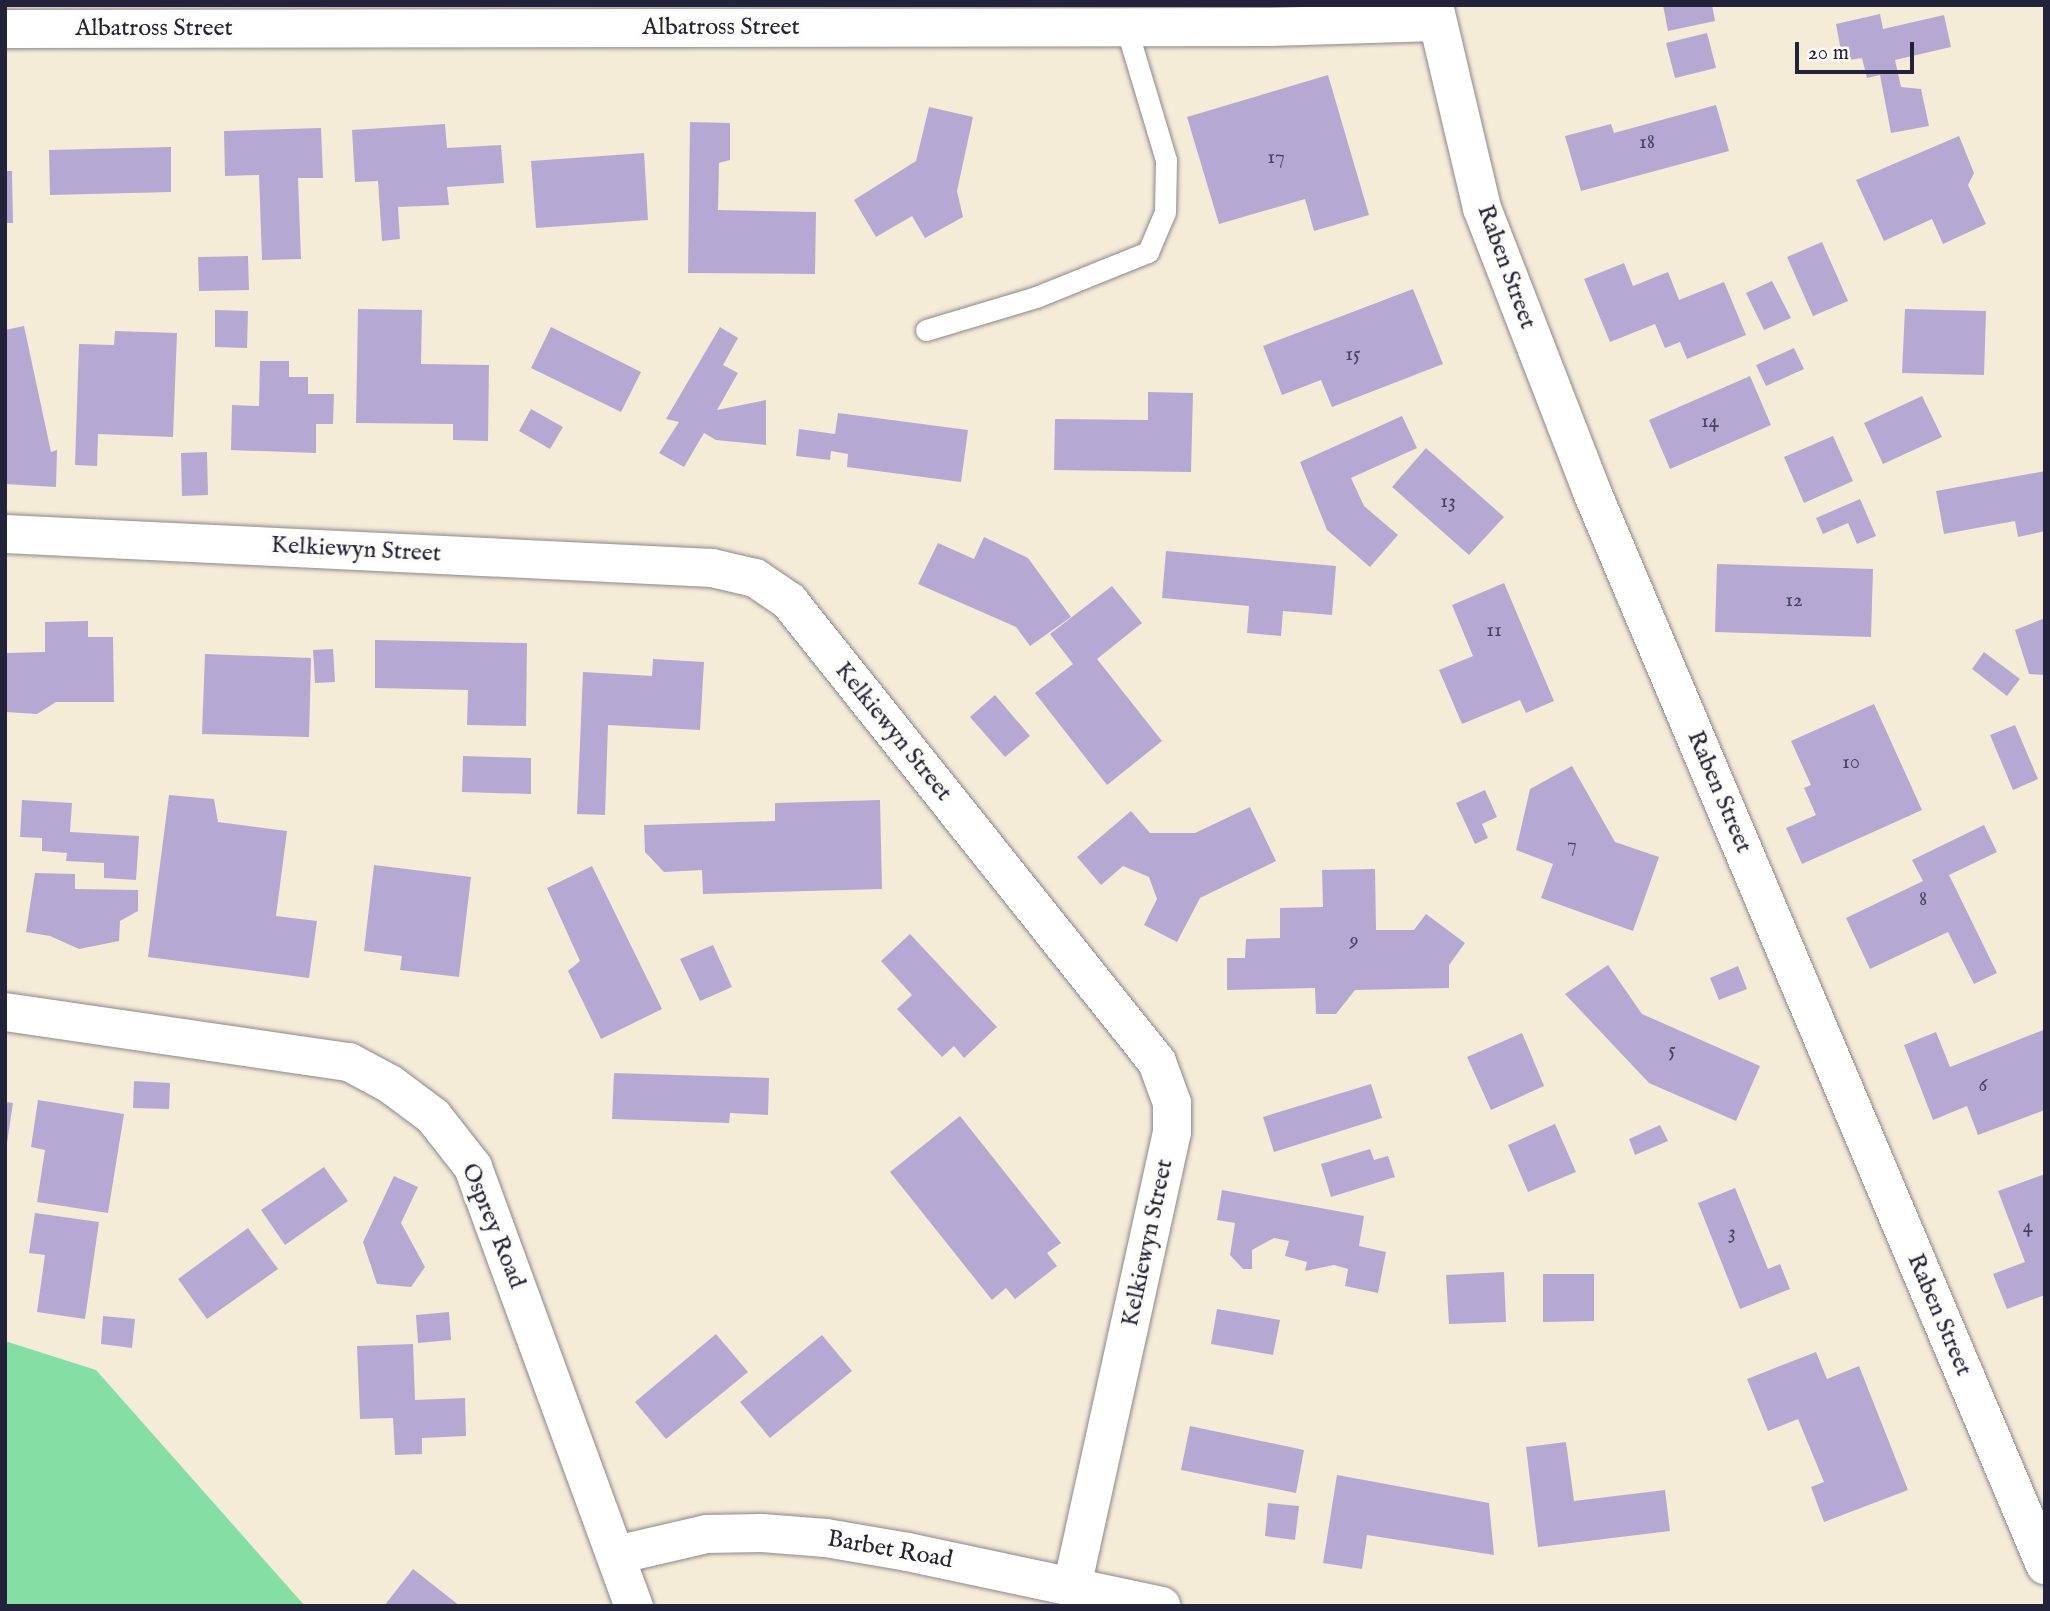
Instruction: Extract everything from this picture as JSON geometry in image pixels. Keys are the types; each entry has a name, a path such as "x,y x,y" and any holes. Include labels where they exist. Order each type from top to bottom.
{"street":[{"name":"Albatross Street","path":"5,29 1126,27 1436,14"},
{"name":"Raben Street","path":"1436,14 1482,208 1587,479 2045,1565"},
{"name":"Kelkiewyn Street","path":"5,534 712,568 755,579 789,601 1157,1062 1172,1103 1172,1132 1072,1586"},
{"name":"Osprey Road","path":"5,1012 349,1062 390,1084 433,1116 473,1167 635,1606"},
{"name":"Barbet Road","path":"616,1555 706,1534 762,1533 826,1538 908,1552 1161,1606"}],"lane":[{"path":"926,330 1036,297 1148,252 1165,212 1166,160 1126,27"}],"green space":[{"path":"5,1341 96,1370 305,1606 5,1606"}],"building":[{"path":"1663,5 1712,5 1715,21 1668,31"},
{"path":"1880,14 1883,29 1944,15 1951,47 1895,60 1901,87 1921,89 1929,126 1891,133 1880,75 1867,78 1862,58 1843,61 1836,24"},
{"path":"1707,33 1716,68 1675,78 1666,43"},
{"path":"1328,75 1369,215 1314,231 1305,199 1219,224 1187,117"},
{"path":"1716,105 1729,151 1581,191 1565,136 1611,124 1614,133"},
{"path":"929,107 973,117 957,191 963,217 925,238 912,216 876,237 854,200 916,161"},
{"path":"690,122 730,123 730,160 719,163 718,210 816,212 815,274 688,273"},
{"path":"445,124 447,148 501,145 504,183 447,187 449,205 398,207 400,239 382,241 378,181 355,182 352,130"},
{"path":"321,128 323,178 298,178 301,259 262,260 259,175 225,176 224,131"},
{"path":"1959,136 1974,173 1968,185 1986,224 1943,244 1932,219 1884,241 1856,180"},
{"path":"171,147 171,192 50,195 49,150"},
{"path":"644,153 648,220 536,228 531,161"},
{"path":"5,171 12,171 13,223 5,223"},
{"path":"1822,242 1848,301 1813,316 1787,257"},
{"path":"248,256 249,290 199,291 198,257"},
{"path":"1624,263 1633,286 1668,272 1679,300 1724,282 1746,335 1687,359 1680,342 1665,348 1655,324 1610,342 1584,279"},
{"path":"1772,281 1791,318 1764,330 1746,293"},
{"path":"1413,289 1443,364 1332,407 1321,380 1282,395 1263,346"},
{"path":"358,309 422,310 421,364 489,365 488,441 453,440 453,424 356,423"},
{"path":"1905,309 1986,311 1984,375 1902,373"},
{"path":"215,310 248,311 247,348 215,347"},
{"path":"24,326 51,452 57,450 56,487 5,484 5,330"},
{"path":"551,327 641,372 621,412 531,368"},
{"path":"720,327 738,338 723,365 738,373 717,410 766,400 766,445 716,440 704,433 684,467 659,453 679,422 666,419"},
{"path":"115,331 177,333 173,437 98,434 97,466 75,465 79,344 114,345"},
{"path":"1794,348 1804,369 1766,386 1756,365"},
{"path":"260,361 289,361 289,377 308,377 308,394 334,394 333,424 316,424 316,453 231,450 232,405 259,406"},
{"path":"1750,376 1771,425 1670,469 1649,420"},
{"path":"1148,392 1193,393 1191,472 1054,470 1055,419 1148,420"},
{"path":"1922,396 1942,437 1883,464 1864,423"},
{"path":"531,409 563,427 550,449 519,431"},
{"path":"838,413 968,430 961,482 847,467 848,454 831,451 830,460 796,456 799,429 835,434"},
{"path":"1402,416 1417,448 1351,478 1364,506 1398,535 1370,567 1327,530 1300,462"},
{"path":"1833,436 1853,481 1804,503 1784,457"},
{"path":"1426,448 1504,517 1469,555 1392,487"},
{"path":"207,452 208,495 182,496 181,453"},
{"path":"2045,471 2045,531 2018,537 2015,521 1944,534 1936,491"},
{"path":"1860,499 1876,536 1857,544 1848,523 1823,534 1816,518"},
{"path":"984,537 1028,558 1071,617 1030,646 1016,627 918,584 938,543 974,559"},
{"path":"1166,551 1336,566 1332,615 1283,611 1281,636 1247,633 1249,606 1162,598"},
{"path":"1717,564 1873,569 1871,637 1715,632"},
{"path":"1504,583 1554,701 1526,713 1520,700 1462,724 1439,670 1473,656 1452,605"},
{"path":"1112,586 1142,623 1097,659 1162,741 1107,785 1035,693 1073,664 1050,634"},
{"path":"2045,618 2045,675 2029,674 2015,630"},
{"path":"88,621 88,637 113,637 114,702 56,702 37,714 5,712 7,653 45,652 45,622"},
{"path":"375,640 527,643 526,726 467,725 468,690 375,688"},
{"path":"333,649 335,682 315,683 313,650"},
{"path":"1984,652 2020,679 2007,696 1972,669"},
{"path":"205,654 311,658 309,737 202,734"},
{"path":"653,659 704,662 700,730 608,725 605,815 577,814 583,672 652,676"},
{"path":"995,695 1030,736 1005,757 970,717"},
{"path":"1874,704 1922,810 1802,864 1786,828 1816,815 1804,788 1811,785 1791,741"},
{"path":"2015,725 2038,779 2013,790 1990,735"},
{"path":"463,756 531,758 531,794 462,792"},
{"path":"1572,766 1615,842 1659,857 1633,931 1541,898 1553,864 1516,850 1530,789"},
{"path":"1485,790 1497,817 1482,824 1488,838 1475,844 1456,803"},
{"path":"169,795 214,799 218,822 287,831 276,916 317,921 309,978 148,957"},
{"path":"22,800 72,803 70,832 139,836 136,880 104,878 104,863 66,861 67,853 42,851 42,838 20,837"},
{"path":"880,800 882,889 703,894 702,870 664,872 645,852 644,825 775,821 775,803"},
{"path":"1250,807 1276,861 1200,898 1177,942 1144,925 1157,899 1149,877 1123,866 1101,885 1077,857 1131,811 1150,833 1195,833"},
{"path":"1984,825 1997,852 1949,875 1997,973 1974,984 1948,932 1870,969 1846,918 1923,881 1912,860"},
{"path":"374,865 471,877 459,977 400,970 402,956 364,951"},
{"path":"592,866 662,1009 601,1039 568,971 580,961 547,888"},
{"path":"1375,869 1376,930 1414,930 1426,914 1465,943 1449,965 1449,988 1355,990 1336,1014 1316,1014 1315,988 1227,990 1227,958 1245,958 1246,939 1280,938 1280,908 1323,907 1322,870"},
{"path":"35,873 75,874 75,889 138,890 138,911 120,921 119,941 79,949 50,936 26,932"},
{"path":"910,934 997,1027 964,1058 954,1046 942,1057 897,1009 912,995 881,961"},
{"path":"713,945 732,987 700,1001 680,959"},
{"path":"1608,965 1642,1014 1760,1066 1736,1121 1649,1083 1565,994"},
{"path":"1738,966 1747,989 1719,1000 1710,978"},
{"path":"2043,1030 2045,1110 1978,1135 1967,1106 1933,1120 1904,1045 1936,1032 1950,1067"},
{"path":"1522,1033 1544,1086 1491,1110 1467,1057"},
{"path":"614,1073 769,1078 768,1115 730,1113 729,1123 612,1119"},
{"path":"134,1081 170,1083 169,1109 133,1108"},
{"path":"1371,1084 1382,1118 1274,1152 1263,1117"},
{"path":"38,1100 124,1114 108,1213 37,1202 45,1150 31,1147"},
{"path":"5,1102 13,1103 7,1143 5,1143"},
{"path":"960,1116 1061,1243 1047,1253 1057,1266 1015,1299 1006,1288 992,1300 890,1172"},
{"path":"1555,1124 1576,1172 1528,1192 1508,1145"},
{"path":"1660,1125 1668,1141 1635,1155 1629,1139"},
{"path":"1370,1149 1374,1160 1388,1156 1395,1177 1331,1197 1321,1164"},
{"path":"324,1167 348,1201 285,1245 261,1210"},
{"path":"2045,1174 2045,1295 2007,1309 1993,1274 2025,1262 1998,1191"},
{"path":"394,1176 418,1187 401,1223 425,1267 411,1287 377,1284 363,1242"},
{"path":"1735,1188 1768,1269 1780,1264 1790,1289 1740,1309 1698,1203"},
{"path":"1222,1190 1364,1216 1359,1246 1386,1252 1378,1293 1345,1286 1348,1269 1334,1265 1305,1271 1307,1262 1285,1256 1289,1241 1274,1238 1252,1250 1252,1269 1243,1269 1230,1255 1235,1223 1217,1220"},
{"path":"35,1213 99,1222 85,1319 37,1312 45,1255 29,1253"},
{"path":"248,1228 278,1269 207,1319 178,1279"},
{"path":"1504,1272 1506,1322 1449,1324 1446,1275"},
{"path":"1543,1274 1594,1274 1594,1321 1543,1322"},
{"path":"1217,1309 1280,1320 1273,1355 1211,1344"},
{"path":"449,1312 451,1340 418,1343 416,1315"},
{"path":"103,1316 135,1319 132,1348 101,1344"},
{"path":"716,1334 748,1372 666,1439 635,1402"},
{"path":"822,1335 852,1371 770,1438 740,1402"},
{"path":"413,1344 415,1400 465,1398 466,1436 422,1438 422,1454 395,1455 393,1418 360,1419 357,1346"},
{"path":"1816,1352 1827,1379 1859,1366 1908,1490 1824,1522 1811,1487 1824,1482 1798,1419 1768,1431 1747,1379"},
{"path":"1190,1426 1304,1450 1296,1493 1181,1470"},
{"path":"1566,1442 1574,1501 1665,1490 1670,1531 1538,1547 1526,1447"},
{"path":"1337,1475 1489,1503 1494,1555 1367,1535 1362,1569 1323,1563"},
{"path":"1268,1503 1299,1506 1295,1540 1265,1536"},
{"path":"413,1569 460,1606 384,1606"}]}
